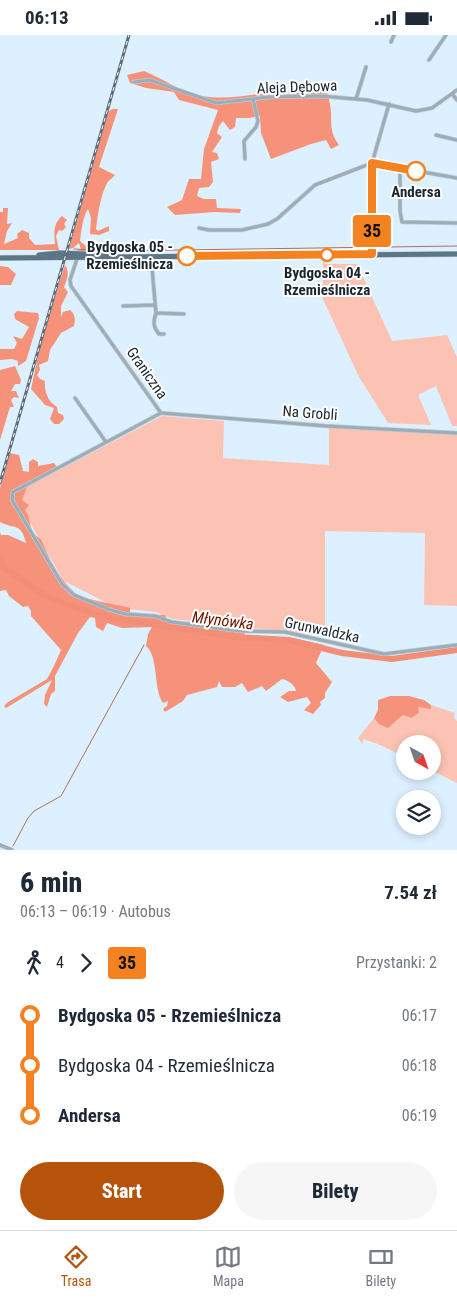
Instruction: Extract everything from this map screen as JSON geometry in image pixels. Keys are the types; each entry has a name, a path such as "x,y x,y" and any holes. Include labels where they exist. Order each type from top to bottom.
{"main road":[{"path":"14,258 60,253 118,256"},
{"path":"0,258 457,254"}],"street":[{"path":"391,42 394,35"},
{"path":"429,59 446,35"},
{"path":"356,99 366,67"},
{"name":"Aleja Dębowa","path":"134,82 150,80 216,103 269,97 322,96 389,104 416,111 432,108 453,95 457,90"},
{"path":"453,95 457,100"},
{"path":"245,159 244,141 256,127 258,121 253,99"},
{"path":"372,254 372,163 389,104"},
{"path":"436,135 457,140"},
{"path":"199,228 209,230 242,230 268,224 277,219 314,185 372,163 457,177"},
{"path":"400,168 400,211 402,223 457,223"},
{"path":"76,258 83,254"},
{"path":"151,256 156,313 153,321 155,329 159,334 164,334"},
{"name":"Graniczna","path":"17,489 161,413 71,286 70,280 76,258"},
{"path":"123,306 154,305"},
{"path":"156,313 184,314"},
{"path":"75,398 106,442"},
{"name":"Na Grobli","path":"161,413 316,425 457,433"},
{"name":"Grunwaldzka","path":"17,489 11,496 12,500 62,584 74,595 108,609 125,614 155,616 172,622 240,631 285,631 384,654 457,645"},
{"path":"0,845 12,850"}],"shaded area":[{"path":"144,71 184,91 207,97 237,97 276,91 280,95 314,90 328,94 332,130 334,138 339,145 331,149 326,140 271,159 261,133 260,116 236,118 235,127 230,130 223,121 217,133 222,137 212,152 217,153 219,159 211,162 213,182 209,187 199,188 197,196 204,199 216,199 217,208 241,209 240,213 214,212 175,215 167,207 182,200 189,179 201,179 204,149 218,110 179,100 174,92 146,88 130,83 127,75"},
{"path":"112,109 118,109 99,167 115,175 107,183 103,194 96,229 98,231 109,226 109,231 99,235 90,234 91,218 88,209 80,241 86,246 92,247 91,249 107,248 106,252 88,253 76,251 81,249 79,243 69,249 108,112"},
{"path":"3,208 8,208 7,224 12,223 7,231 4,244 18,238 17,234 22,230 29,233 29,238 35,245 55,244 54,232 62,216 67,220 64,224 66,227 62,231 59,230 56,236 59,250 0,250 0,212 3,212"},
{"path":"323,261 326,264 357,264 392,341 447,335 457,357 457,426 452,426 436,386 418,395 431,425 388,423 359,377 316,284 323,284"},
{"path":"65,265 68,273 64,287 68,292 61,306 61,317 63,312 70,310 75,320 74,326 61,333 50,350 48,361 39,365 40,370 37,375 45,381 45,389 49,399 57,407 58,413 63,415 64,419 59,424 54,424 50,419 54,408 45,405 31,389 42,338"},
{"path":"0,266 8,267 16,274 11,285 0,285"},
{"path":"17,311 38,313 39,318 26,361 18,366 18,361 12,359 0,360 0,349 14,349 17,343 13,336 22,339 29,327 15,319 14,314"},
{"path":"15,366 21,380 20,384 15,384 11,391 16,391 19,398 14,397 11,400 14,407 10,407 0,440 0,370"},
{"path":"162,416 224,421 223,458 329,465 329,426 457,433 457,606 424,605 425,533 325,531 325,636 173,619 156,612 117,608 64,581 15,497 17,492"},
{"path":"10,453 19,455 23,471 29,472 29,462 33,459 38,462 38,466 54,463 57,467 27,487 22,500 29,505 25,510 34,533 41,539 59,574 74,592 92,600 130,608 130,612 135,614 165,615 168,621 171,622 196,622 197,626 220,628 225,625 241,626 245,635 293,638 324,645 316,663 332,682 325,693 325,698 320,702 321,705 313,714 304,710 311,703 307,697 288,702 280,697 289,691 296,691 287,680 282,679 266,691 262,686 248,692 242,683 235,687 222,687 219,681 217,687 187,695 183,701 165,712 163,709 167,706 168,701 163,703 160,697 153,658 146,646 148,634 152,627 122,628 107,623 103,631 96,627 95,618 90,617 78,633 55,676 55,691 51,694 47,707 44,704 45,695 52,680 6,708 4,706 8,702 47,679 61,650 31,616 28,606 23,607 9,596 6,590 0,591 0,532 1,535 8,535 26,543 20,529 0,522 0,488"},
{"path":"390,696 409,696 424,700 431,705 431,709 418,707 419,713 411,718 403,715 388,728 379,724 374,718 378,710 378,700"},
{"path":"431,705 455,713 454,718 457,721 457,783 441,775 441,735 396,735 396,753 363,739 363,745 358,738 374,718 396,722 403,715 411,718 418,707 431,708"}],"waterway":[{"path":"74,249 109,251 457,246"},
{"name":"Młynówka","path":"0,561 4,567 45,596 100,616 235,637 289,640 342,653 392,659 457,650"},
{"path":"13,846 28,818 34,811 61,796 144,645"}],"railway":[{"path":"0,483 129,35"}],"bus line":[{"name":"35","path":"187,256 372,254 372,163 416,171"}],"place":[{"name":"Andersa","path":"416,171"},
{"name":"Bydgoska 04 - Rzemieślnicza","path":"327,255"},
{"name":"Bydgoska 05 - Rzemieślnicza","path":"187,256"}]}
